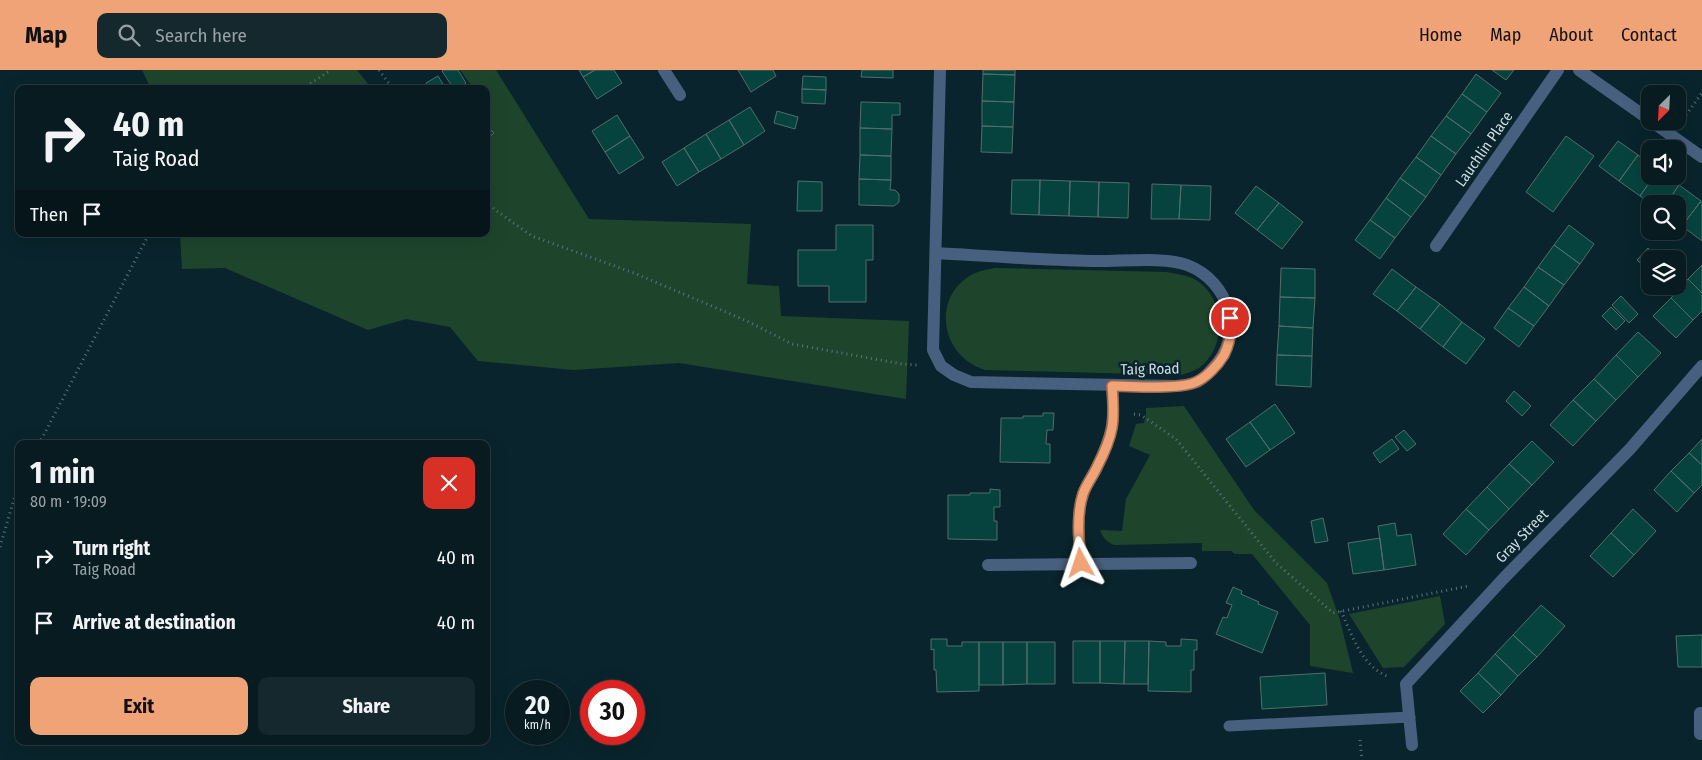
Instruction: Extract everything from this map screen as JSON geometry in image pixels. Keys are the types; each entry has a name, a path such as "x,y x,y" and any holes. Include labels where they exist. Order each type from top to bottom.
{"street":[{"path":"664,70 680,95"},
{"path":"940,70 934,350 941,366"},
{"name":"Lauchlin Place","path":"1436,246 1558,70"},
{"path":"1579,70 1641,114"},
{"path":"1663,130 1702,157"},
{"name":"Taig Road","path":"936,253 1092,261 1168,261 1186,264 1201,272 1217,286 1224,296 1232,328 1228,346 1220,361 1196,382 1176,386 971,382 954,375 941,366"},
{"name":"Gray Street","path":"1406,684 1502,579 1630,449 1702,366"},
{"path":"1081,563 1078,528 1082,494 1109,442 1114,412 1112,386"},
{"path":"988,565 1191,563"},
{"path":"1406,684 1412,745"},
{"path":"1700,713 1700,734 1702,734"}],"lane":[{"path":"1228,726 1410,717"}],"path":[{"path":"308,85 331,70"},
{"path":"379,70 389,85"},
{"path":"1671,136 1702,93"},
{"path":"490,206 532,236 643,277 748,321 792,344 902,364 941,366"},
{"path":"41,440 147,237"},
{"path":"1114,412 1141,415 1176,439 1207,481 1276,564 1333,613 1502,579"},
{"path":"0,547 15,496"},
{"path":"1341,611 1366,661 1377,672 1406,684"}],"green space":[{"path":"142,70 357,70 369,85 149,85"},
{"path":"460,70 496,70 589,219 751,224 747,284 779,286 781,316 909,321 906,399 679,363 573,370 478,361 450,327 406,319 368,330 225,268 182,269 180,237 490,237 490,85 469,85 470,84"},
{"path":"995,268 1166,272 1189,277 1206,288 1218,310 1218,336 1215,348 1199,368 1181,375 985,370 970,363 959,353 951,340 946,326 946,311 951,297 959,284 973,274"},
{"path":"1184,406 1254,510 1327,583 1340,620 1353,673 1310,666 1310,625 1252,554 1235,554 1231,551 1202,551 1202,543 1114,545 1102,535 1100,530 1122,531 1126,499 1150,455 1129,446 1136,424 1144,423 1146,408"},
{"path":"1440,596 1445,624 1404,667 1383,668 1349,614"}],"building":[{"path":"458,70 466,83 463,85 451,85 442,71"},
{"path":"579,70 595,70 583,77"},
{"path":"595,70 614,70 622,83 597,99 583,77"},
{"path":"738,70 773,70 776,76 751,92"},
{"path":"862,70 893,70 893,78 861,77"},
{"path":"983,70 1015,70 1015,75 983,74"},
{"path":"1492,70 1514,70 1506,80"},
{"path":"983,74 1015,75 1014,102 982,101"},
{"path":"1476,74 1501,93 1487,112 1462,94"},
{"path":"438,76 444,85 427,85 426,83"},
{"path":"803,76 826,77 826,90 802,89"},
{"path":"802,89 826,90 825,104 802,103"},
{"path":"1462,94 1487,112 1471,134 1446,116"},
{"path":"982,101 1014,102 1013,127 982,126"},
{"path":"861,102 900,103 900,115 892,115 892,129 860,128"},
{"path":"750,107 765,131 744,145 729,120"},
{"path":"777,111 798,117 795,129 774,123"},
{"path":"617,115 630,136 605,152 592,131"},
{"path":"1446,116 1471,134 1456,154 1431,136"},
{"path":"729,120 744,145 721,159 706,134"},
{"path":"982,126 1013,127 1012,153 981,152"},
{"path":"860,128 892,129 891,156 860,155"},
{"path":"706,134 721,159 699,172 684,148"},
{"path":"630,136 644,158 619,174 605,152"},
{"path":"1431,136 1456,154 1441,175 1416,157"},
{"path":"1566,136 1594,156 1553,212 1526,192"},
{"path":"1618,141 1638,155 1619,181 1599,166"},
{"path":"684,148 699,172 677,186 662,162"},
{"path":"860,155 891,156 891,180 859,179"},
{"path":"1638,155 1641,157 1641,185 1648,185 1640,196 1619,181"},
{"path":"1416,157 1441,175 1426,197 1400,178"},
{"path":"1400,178 1426,197 1411,217 1386,198"},
{"path":"859,179 891,180 890,190 895,190 899,194 899,202 894,206 859,205"},
{"path":"1012,180 1040,180 1039,215 1011,214"},
{"path":"1040,180 1070,181 1069,216 1039,215"},
{"path":"798,181 822,182 822,211 797,211"},
{"path":"1070,181 1099,182 1098,217 1069,216"},
{"path":"1099,182 1129,183 1128,218 1098,217"},
{"path":"1152,184 1181,185 1179,219 1151,219"},
{"path":"1181,185 1211,186 1210,220 1179,219"},
{"path":"1648,185 1679,185 1672,195 1640,196"},
{"path":"1679,185 1701,201 1686,221 1686,195 1672,195"},
{"path":"1256,186 1279,203 1257,230 1235,213"},
{"path":"1386,198 1411,217 1395,238 1370,220"},
{"path":"1701,201 1702,241 1686,229 1686,221"},
{"path":"1279,203 1303,222 1282,249 1257,230"},
{"path":"1370,220 1395,238 1380,259 1355,240"},
{"path":"836,225 873,225 873,260 866,260 866,302 829,302 829,286 798,286 798,250 836,250"},
{"path":"1569,225 1594,244 1580,264 1554,245"},
{"path":"1554,245 1580,264 1564,285 1538,267"},
{"path":"1641,256 1641,264 1637,260"},
{"path":"1702,265 1702,293 1688,279"},
{"path":"1538,267 1564,285 1549,306 1524,287"},
{"path":"1281,268 1315,269 1315,298 1280,297"},
{"path":"1392,269 1416,287 1397,311 1373,294"},
{"path":"1688,279 1702,293 1702,311 1693,320 1671,298 1674,295 1686,295 1686,281"},
{"path":"1416,287 1440,304 1420,329 1397,311"},
{"path":"1524,287 1549,306 1534,326 1508,308"},
{"path":"1621,296 1638,314 1629,323 1612,305"},
{"path":"1280,297 1315,298 1313,328 1279,326"},
{"path":"1671,298 1693,320 1676,338 1653,316"},
{"path":"1440,304 1462,322 1443,347 1420,329"},
{"path":"1611,307 1625,321 1616,330 1602,316"},
{"path":"1508,308 1534,326 1519,347 1494,328"},
{"path":"1462,322 1485,339 1466,364 1443,347"},
{"path":"1279,326 1313,328 1312,356 1277,355"},
{"path":"1638,332 1661,353 1638,377 1616,355"},
{"path":"1277,355 1312,356 1311,387 1276,385"},
{"path":"1616,355 1638,377 1616,400 1594,379"},
{"path":"1594,379 1616,400 1596,421 1573,400"},
{"path":"1514,391 1531,406 1522,416 1506,401"},
{"path":"1573,400 1596,421 1573,446 1550,425"},
{"path":"1275,404 1295,433 1270,450 1250,422"},
{"path":"1043,413 1054,413 1053,430 1047,430 1046,444 1050,444 1050,463 1000,462 1001,418 1043,416"},
{"path":"1250,422 1270,450 1246,467 1226,439"},
{"path":"1404,430 1416,444 1407,451 1395,437"},
{"path":"1392,439 1399,449 1380,463 1373,453"},
{"path":"1702,439 1702,465 1689,453"},
{"path":"1532,441 1554,462 1532,485 1509,464"},
{"path":"1689,453 1702,465 1702,485 1694,493 1671,471"},
{"path":"1509,464 1532,485 1509,509 1487,487"},
{"path":"1671,471 1694,493 1677,512 1654,490"},
{"path":"1487,487 1509,509 1489,530 1466,509"},
{"path":"990,489 1000,490 1000,507 994,507 994,521 997,521 997,540 948,539 948,495 990,493"},
{"path":"1466,509 1489,530 1466,555 1443,534"},
{"path":"1633,509 1656,531 1634,555 1611,533"},
{"path":"1323,518 1328,541 1315,543 1311,521"},
{"path":"1395,523 1397,536 1411,534 1416,565 1384,570 1378,526"},
{"path":"1611,533 1634,555 1613,577 1590,556"},
{"path":"1380,538 1384,570 1353,574 1348,543"},
{"path":"1233,587 1242,591 1241,594 1259,602 1258,604 1278,612 1262,653 1216,634 1223,617 1227,618 1232,605 1226,603"},
{"path":"1541,605 1565,626 1537,657 1513,635"},
{"path":"1513,635 1537,657 1518,676 1495,654"},
{"path":"1702,635 1702,667 1678,667 1676,636"},
{"path":"931,639 947,639 947,646 962,646 962,642 979,642 979,691 937,692 934,649 931,650"},
{"path":"1181,639 1197,640 1197,650 1194,650 1194,670 1191,670 1191,692 1148,691 1149,641 1166,642 1166,646 1181,646"},
{"path":"1073,641 1100,641 1100,683 1073,683"},
{"path":"1100,641 1125,641 1124,684 1100,683"},
{"path":"1125,641 1149,641 1148,684 1124,684"},
{"path":"979,642 1003,642 1003,685 979,685"},
{"path":"1003,642 1027,642 1027,684 1003,685"},
{"path":"1027,642 1055,642 1055,684 1027,684"},
{"path":"1495,654 1518,676 1501,695 1478,673"},
{"path":"1325,673 1327,705 1262,709 1260,677"},
{"path":"1478,673 1501,695 1483,713 1460,691"}],"route":[{"path":"1081,563 1078,528 1082,494 1109,442 1114,412 1112,386 1176,386 1196,382 1220,361 1228,346 1232,328 1230,318"}]}
